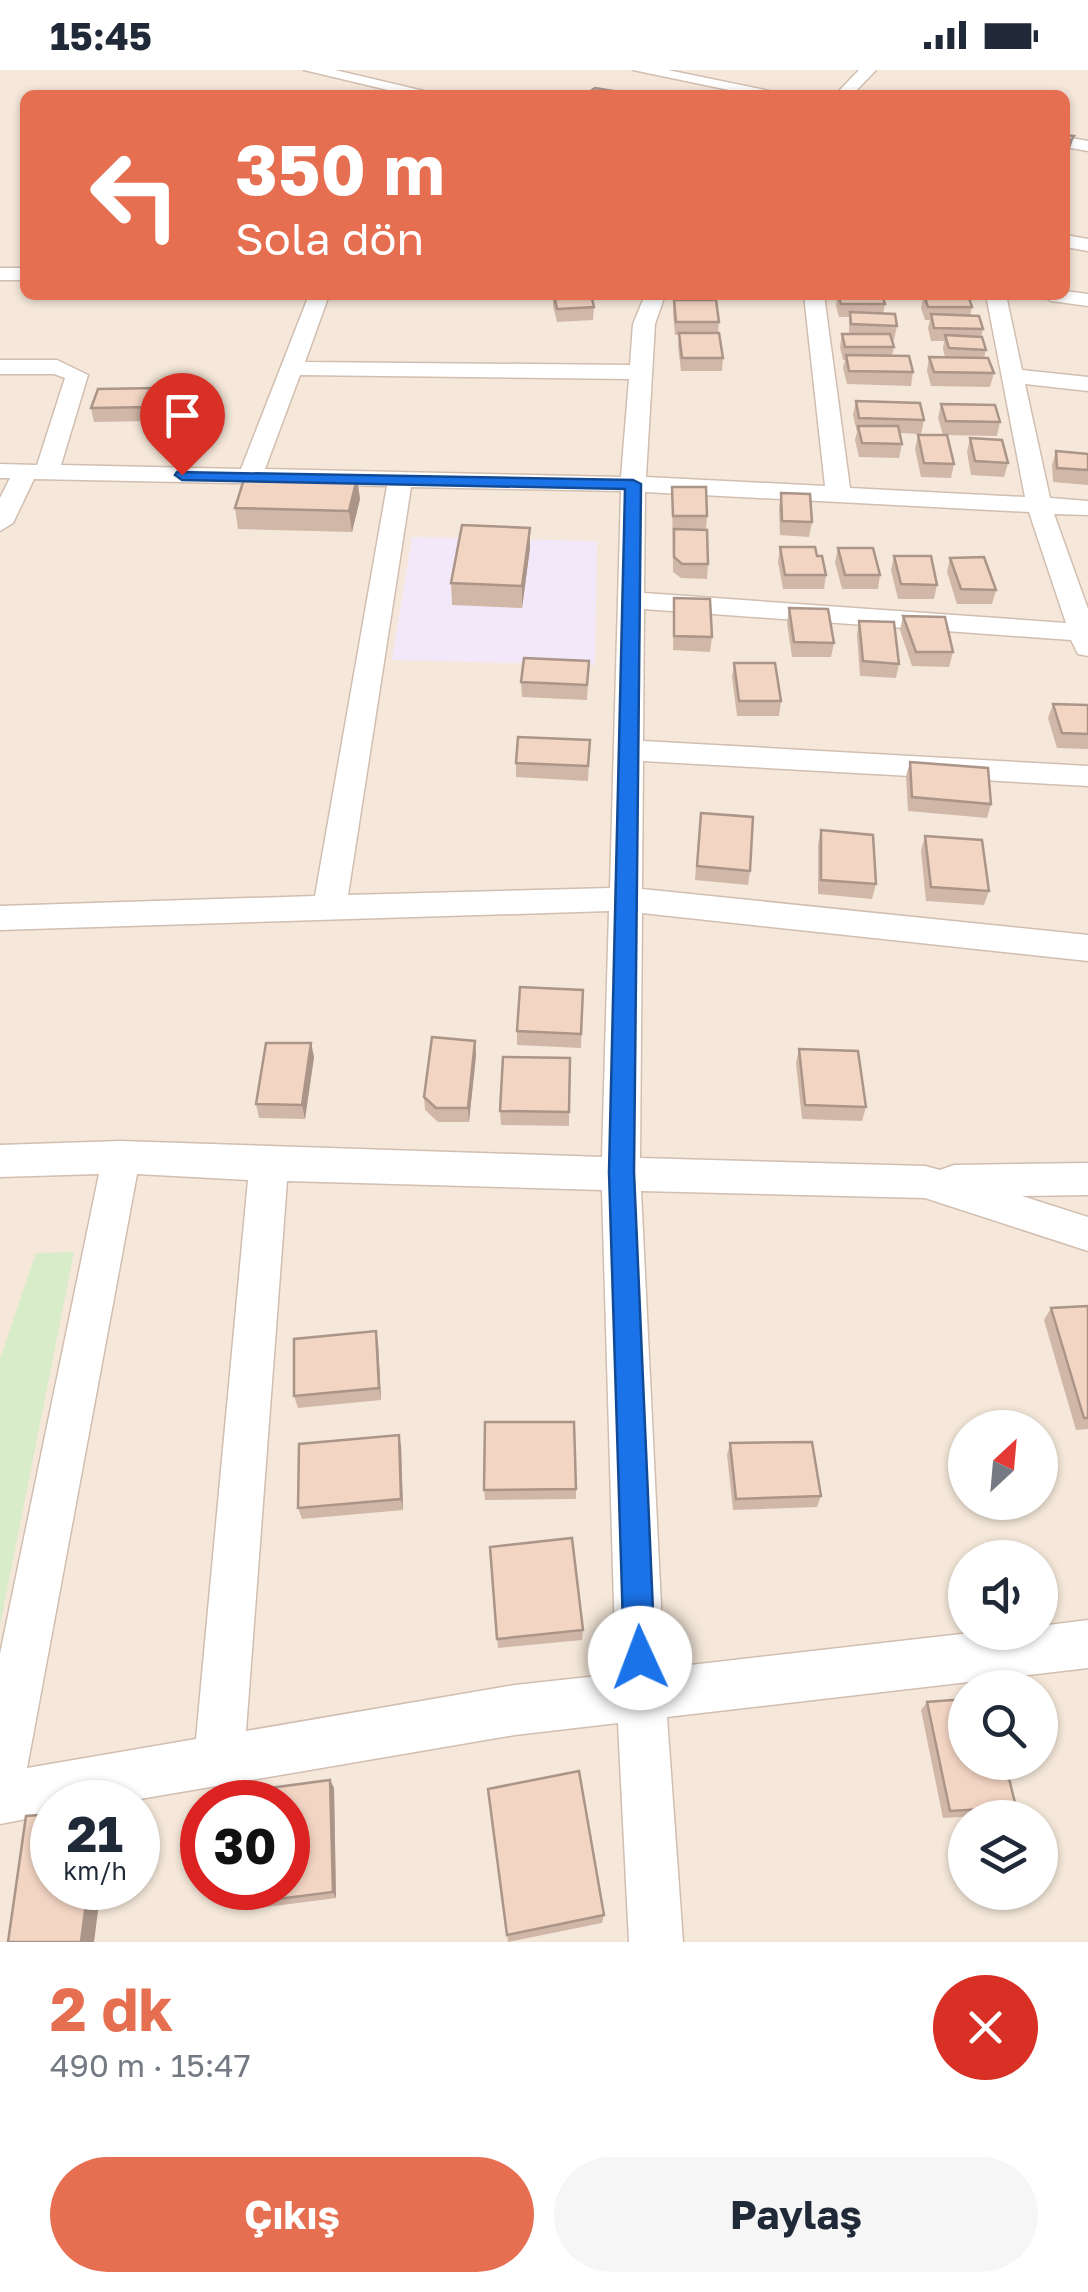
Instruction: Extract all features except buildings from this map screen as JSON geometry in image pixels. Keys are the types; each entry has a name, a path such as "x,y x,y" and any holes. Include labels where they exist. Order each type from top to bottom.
{"street":[{"path":"312,70 409,90"},
{"path":"641,70 753,90"},
{"path":"848,90 868,70"},
{"path":"250,476 316,300"},
{"path":"653,300 644,324 633,484 622,1172 641,1695 656,1942"},
{"path":"815,300 838,493"},
{"path":"629,600 1086,638 1039,505 1016,376 997,300"},
{"path":"0,366 58,367 77,375 0,523"},
{"path":"290,368 641,372"},
{"path":"1016,376 1088,384"},
{"path":"24,472 633,484 1088,508"},
{"path":"330,908 400,480"},
{"path":"627,750 1088,776"},
{"path":"0,918 624,900 1088,948"},
{"path":"0,1778 121,1157"},
{"path":"0,1161 121,1157 269,1165 925,1182 1088,1179"},
{"path":"219,1762 269,1165"},
{"path":"925,1182 1088,1234"},
{"path":"0,1798 515,1710 1088,1644"}],"shaded area":[{"path":"0,70 1088,70 1088,1942 0,1942"},
{"path":"412,537 597,541 595,665 392,660"}],"green space":[{"path":"74,1252 0,1626 0,1359 36,1253"}],"route":[{"path":"182,475 633,484 622,1172 640,1658"}]}
